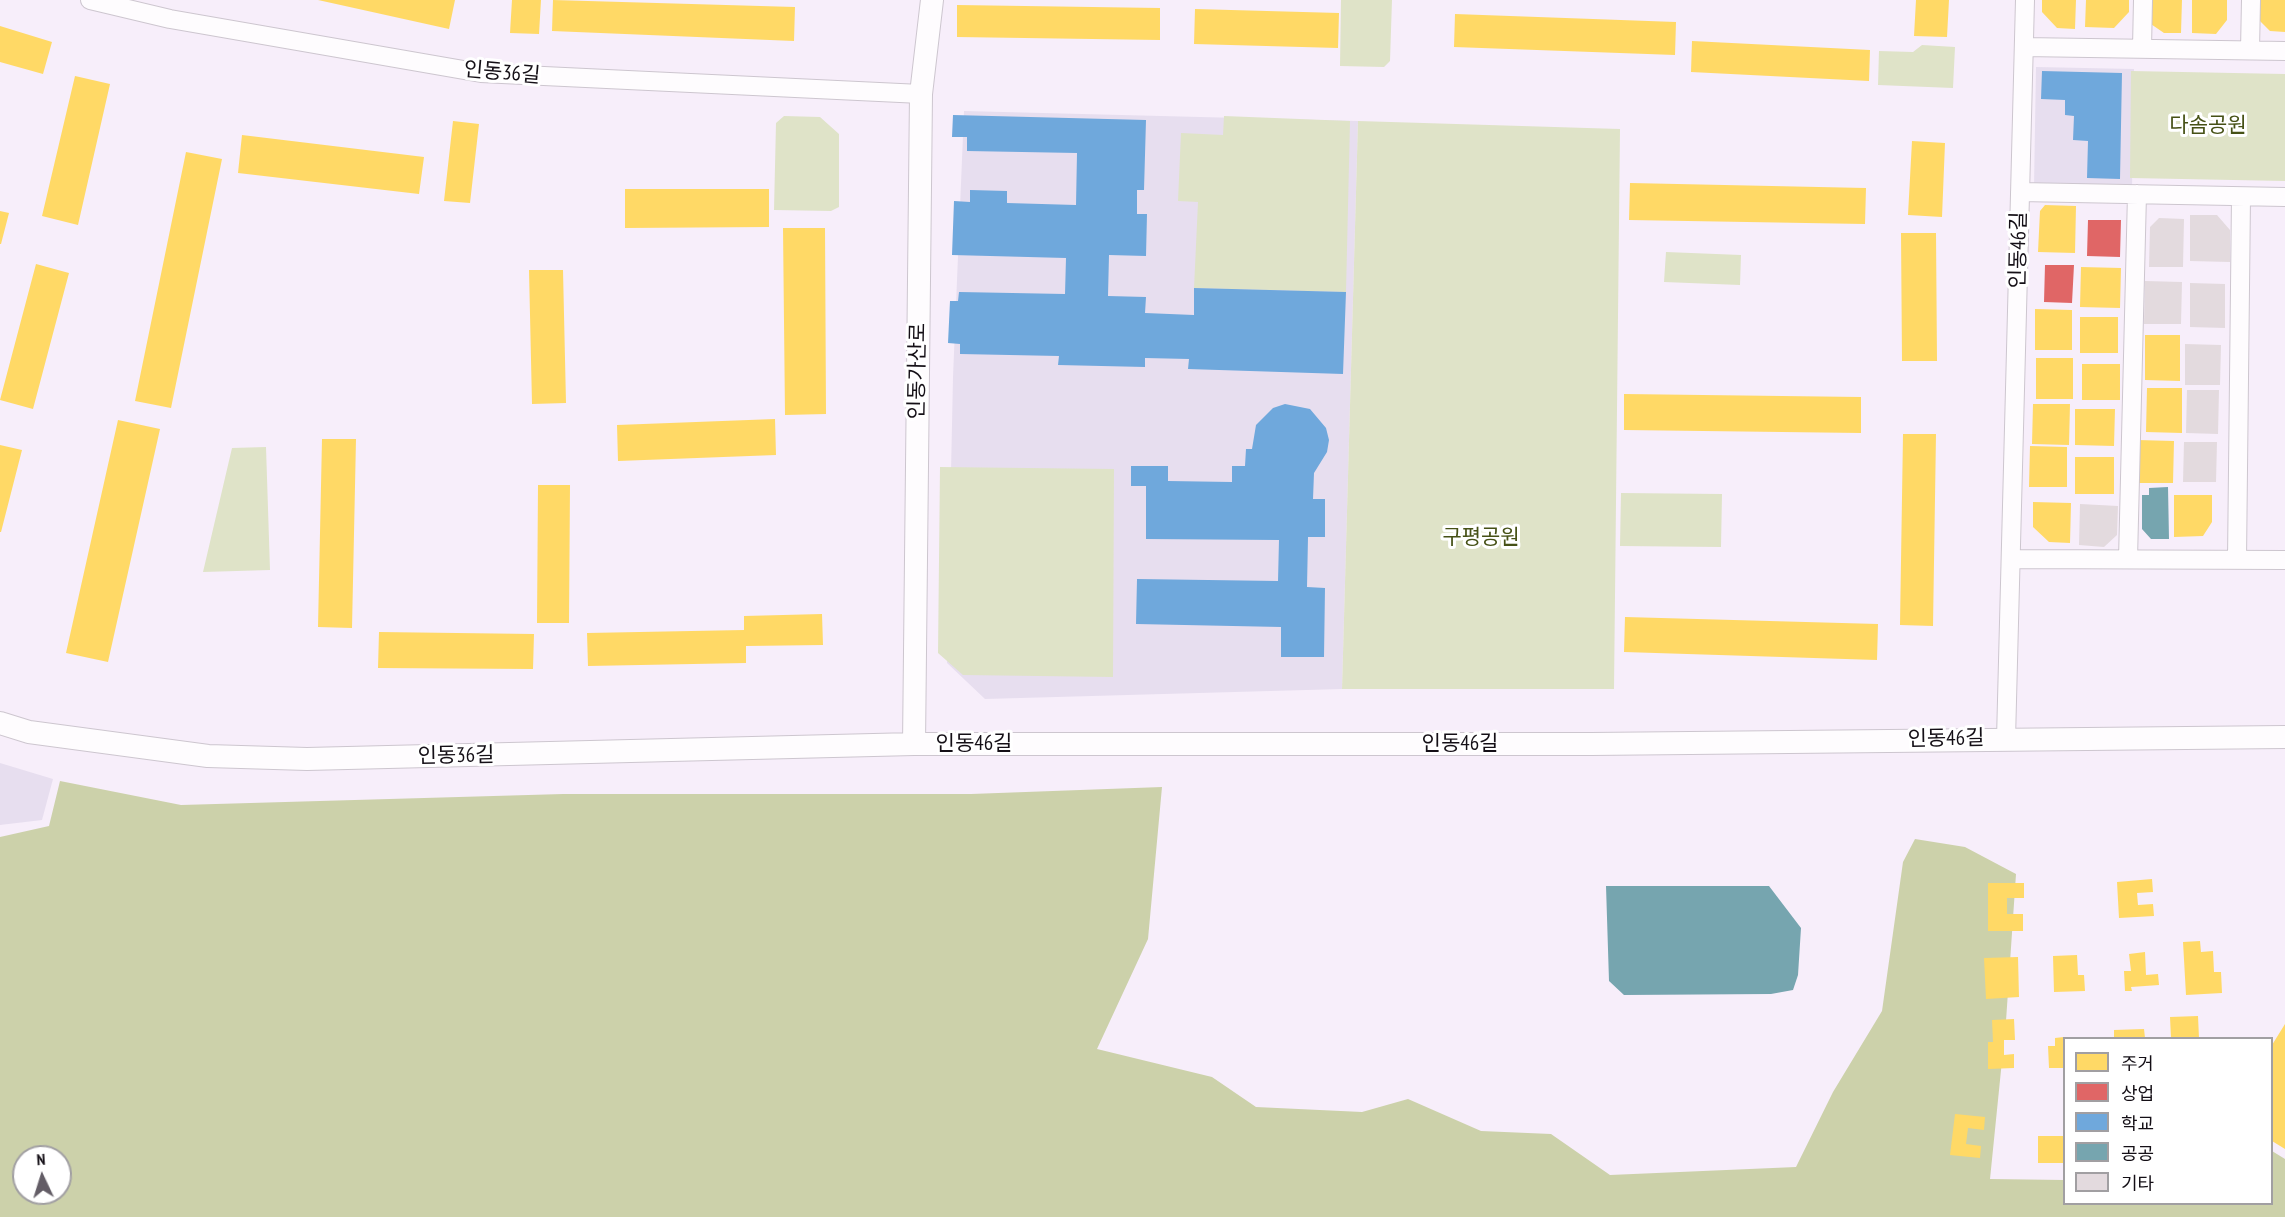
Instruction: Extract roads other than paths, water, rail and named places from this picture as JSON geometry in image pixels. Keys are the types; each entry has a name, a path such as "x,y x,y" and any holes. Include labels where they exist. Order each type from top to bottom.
{"street":[{"name":"인동36길","path":"90,0 170,19 481,73 921,94"},
{"name":"인동가산로","path":"914,744 921,94 932,0"},
{"name":"인동46길","path":"2006,739 2025,0"},
{"path":"2142,48 2143,0"},
{"path":"2250,50 2251,0"},
{"path":"2024,46 2285,51"},
{"name":"인동46길","path":"2020,192 2285,197"},
{"path":"2128,560 2137,194"},
{"path":"2237,560 2241,196"},
{"path":"2011,559 2285,561"},
{"name":"인동36길","path":"0,723 29,732 186,753 307,759 914,744"},
{"name":"인동46길","path":"914,744 1592,744 2285,737"}],"park label":[{"name":"다솜공원","path":"2208,126"},
{"name":"구평공원","path":"1481,538"}]}
